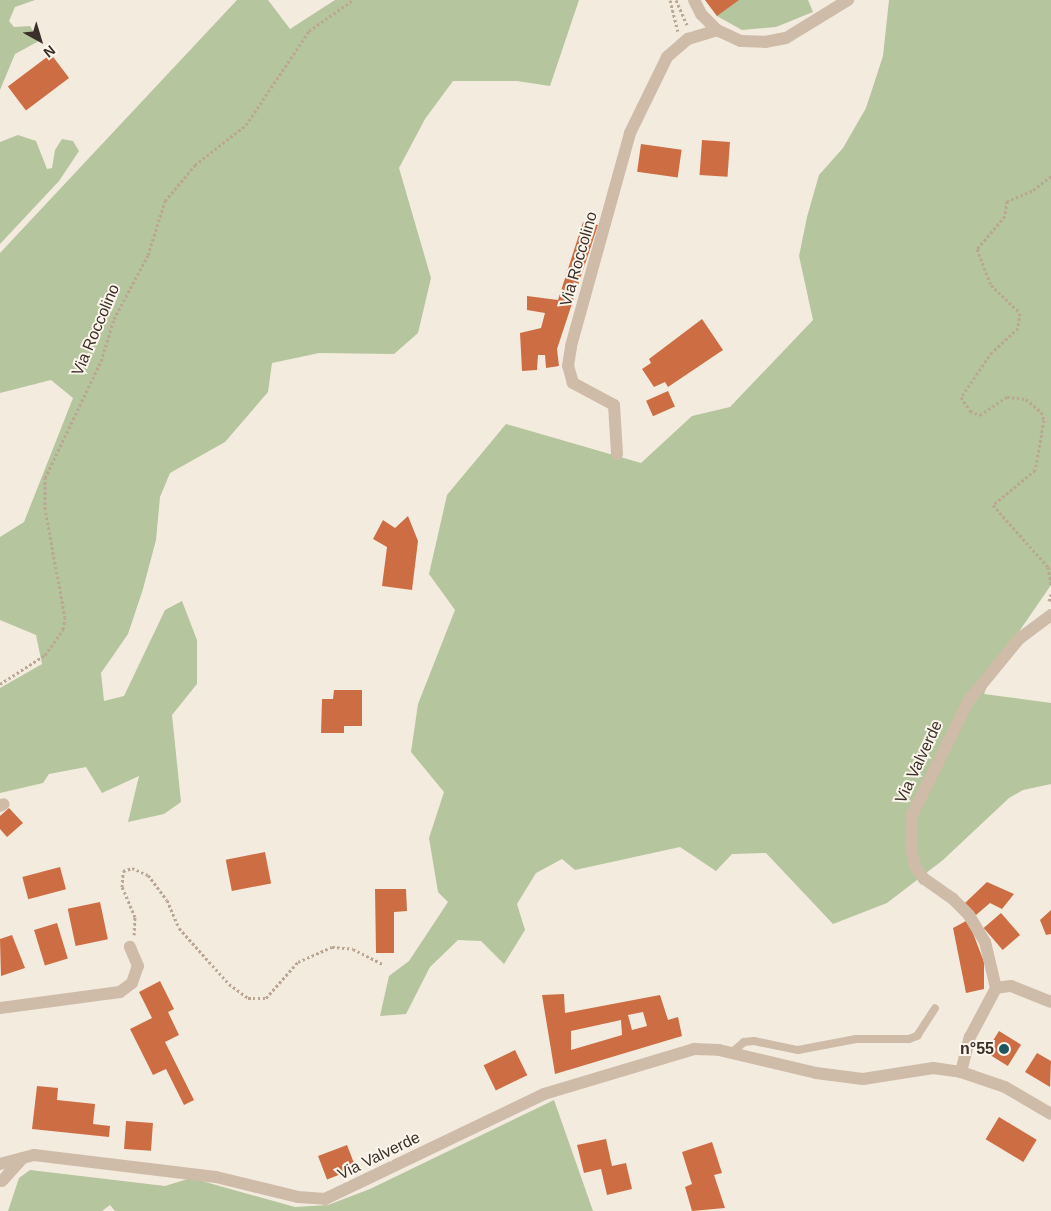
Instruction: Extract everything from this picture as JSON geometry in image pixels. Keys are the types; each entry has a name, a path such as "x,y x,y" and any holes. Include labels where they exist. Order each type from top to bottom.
{"street":[{"path":"694,0 701,14 718,30 741,40 786,38 848,0"},
{"name":"Via Roccolino","path":"617,454 614,405 573,383 568,366 570,346 630,133 667,57 688,39 718,30"},
{"name":"Via Valverde","path":"996,988 985,942 969,915 953,898 924,879 915,866 911,849 912,816 968,700 1019,639 1051,615"},
{"path":"0,1008 120,992 132,983 138,966 130,947"},
{"path":"961,1072 970,1037 996,988 1011,986 1051,1002"},
{"name":"Via Valverde","path":"0,1164 26,1156 216,1177 298,1198 325,1199 544,1094 683,1052 731,1052 816,1073 863,1079 933,1068 961,1072 1005,1087 1051,1114"},
{"path":"0,1184 26,1156"}],"lane":[{"name":"Via Valverde","path":"731,1052 744,1042 754,1041 798,1050 856,1039 909,1039 917,1036 935,1008"}],"path":[{"name":"Via Roccolino","path":"0,684 44,655 63,629 65,618 45,509 45,478 102,361 114,319 148,255 165,201 195,165 246,125 309,31 353,0"},
{"path":"670,0 677,35"},
{"path":"1051,176 1032,192 1007,201 1005,216 977,249 991,285 1020,313 1018,328 992,352 961,396 970,411 980,415 1007,397 1026,399 1041,412 1044,420 1035,470 993,505 1048,567 1051,585"},
{"path":"130,947 135,917 122,887 123,870 132,868 148,875 167,900 180,928 229,984 248,998 266,998 298,962 332,947 353,949 384,966"}],"green space":[{"path":"0,0 35,0 15,7 9,21 14,27 30,26 39,41 15,54 0,90"},
{"path":"237,0 268,0 290,29 335,0 579,0 550,86 517,81 453,81 425,119 399,168 431,278 418,333 394,354 319,353 272,363 268,392 225,442 170,473 160,497 156,540 143,589 128,634 101,673 104,701 124,696 165,610 182,601 197,640 197,684 172,715 181,802 164,814 128,822 139,776 102,793 86,767 49,774 43,783 0,793 0,688 42,664 36,635 0,620 0,537 24,522 73,398 51,380 0,393 0,253"},
{"path":"705,0 808,0 813,12 776,27 742,30 717,16"},
{"path":"889,0 1051,0 1051,585 994,668 984,694 1051,703 1051,784 1023,790 1009,798 943,860 887,903 833,924 766,853 732,854 716,871 680,847 575,870 562,859 536,873 517,904 525,930 504,964 481,941 458,940 430,967 406,1014 380,1016 389,976 409,961 448,902 438,892 429,838 444,792 411,752 418,704 455,610 429,574 447,495 506,424 641,463 692,416 730,407 813,320 799,256 807,217 819,175 843,148 866,108 883,56"},
{"path":"18,135 36,141 47,169 52,168 55,150 62,139 73,141 79,151 59,181 0,244 0,142"},
{"path":"554,1100 593,1211 115,1211 110,1205 102,1211 8,1211 19,1178 30,1170 165,1186 191,1178 295,1207 328,1205 370,1189"}],"building":[{"path":"705,0 739,0 717,16"},
{"path":"51,54 69,78 26,110 8,86"},
{"path":"702,140 730,142 727,177 700,175"},
{"path":"641,144 682,150 678,177 637,172"},
{"path":"583,222 598,225 557,349 559,366 546,368 545,355 538,355 537,370 522,371 520,333 541,328 545,313 527,310 527,296 558,300"},
{"path":"702,319 723,350 668,387 665,382 654,387 642,369 651,363 649,359"},
{"path":"668,391 675,407 653,416 646,401"},
{"path":"408,516 418,541 412,590 382,586 387,547 373,539 383,520 395,528"},
{"path":"334,690 362,690 362,726 344,726 344,733 321,733 322,699 333,699"},
{"path":"9,808 23,823 7,837 0,829 0,816"},
{"path":"265,852 271,883 232,891 226,860"},
{"path":"60,867 66,889 28,899 22,877"},
{"path":"987,882 1014,894 1002,909 990,903 976,915 965,903"},
{"path":"375,889 406,889 407,911 394,912 394,953 376,953"},
{"path":"100,902 108,939 76,946 68,909"},
{"path":"1051,910 1051,934 1046,935 1040,920"},
{"path":"1001,913 1020,935 1003,950 984,928"},
{"path":"968,920 984,962 984,989 966,993 953,928"},
{"path":"57,923 68,958 45,965 34,930"},
{"path":"12,935 25,968 1,976 0,939"},
{"path":"160,981 174,1009 168,1012 179,1035 165,1042 194,1100 184,1105 166,1069 153,1075 130,1029 152,1018 139,992"},
{"path":"564,994 565,1013 660,995 668,1020 678,1017 682,1036 555,1074 542,995","holes":["643,1012 647,1026 632,1030 628,1015","621,1020 622,1035 571,1050 571,1031"]},
{"name":"n°55","path":"999,1031 1021,1045 1008,1066 986,1052"},
{"path":"515,1050 527,1075 496,1091 484,1065"},
{"path":"1037,1053 1051,1061 1050,1087 1025,1072"},
{"path":"37,1086 58,1088 57,1100 95,1104 93,1124 110,1126 109,1137 32,1129"},
{"path":"999,1117 1037,1140 1023,1162 986,1139"},
{"path":"126,1121 153,1123 151,1151 124,1149"},
{"path":"606,1139 612,1166 626,1163 632,1189 607,1195 601,1169 584,1173 577,1145"},
{"path":"712,1142 722,1173 714,1175 725,1208 692,1211 685,1187 692,1184 682,1152"},
{"path":"347,1145 356,1168 327,1179 318,1156"}],"place":[{"name":"n°55","path":"1004,1049"}]}
